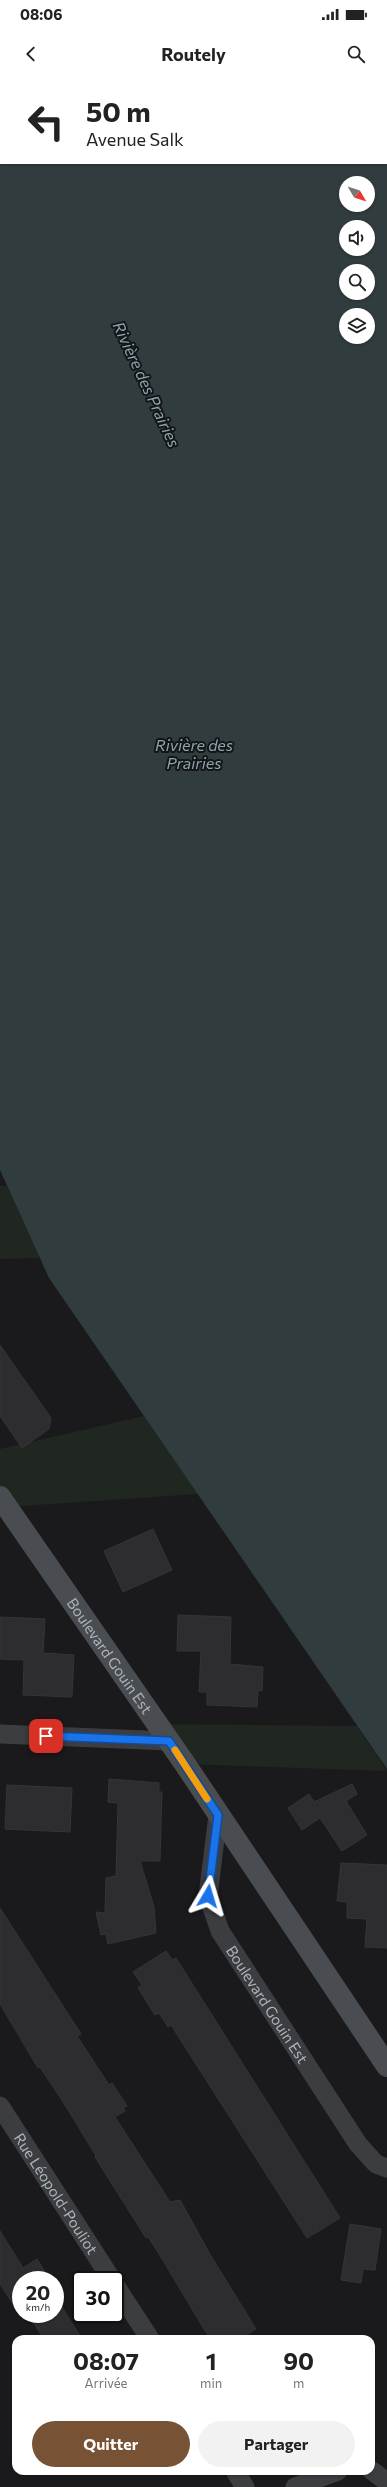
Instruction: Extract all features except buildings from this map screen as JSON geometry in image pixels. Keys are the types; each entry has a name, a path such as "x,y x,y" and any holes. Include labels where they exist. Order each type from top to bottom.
{"street":[{"name":"Boulevard Gouin Est","path":"0,1497 169,1741 387,2066"},
{"path":"0,1734 169,1741"},
{"name":"Boulevard Gouin Est","path":"218,1815 208,1896 220,1931 358,2144 376,2164 387,2168"},
{"name":"Rue Léopold-Pouliot","path":"0,2106 106,2271"},
{"path":"124,2299 147,2335"},
{"path":"375,2473 387,2482"},
{"path":"238,2475 245,2487"},
{"path":"295,2487 327,2475"}],"shaded area":[{"path":"0,1186 7,1186 40,1258 0,1259"},
{"path":"144,1416 198,1494 7,1507 0,1496 0,1449"},
{"path":"157,1724 357,1726 387,1771 185,1764"}],"water":[{"name":"Rivière des Prairies","path":"0,164 387,164 387,1769 49,1278 0,1170"}],"slow traffic":[{"path":"175,1750 207,1799"}],"route":[{"path":"46,1736 169,1741 218,1815 208,1896"}]}
